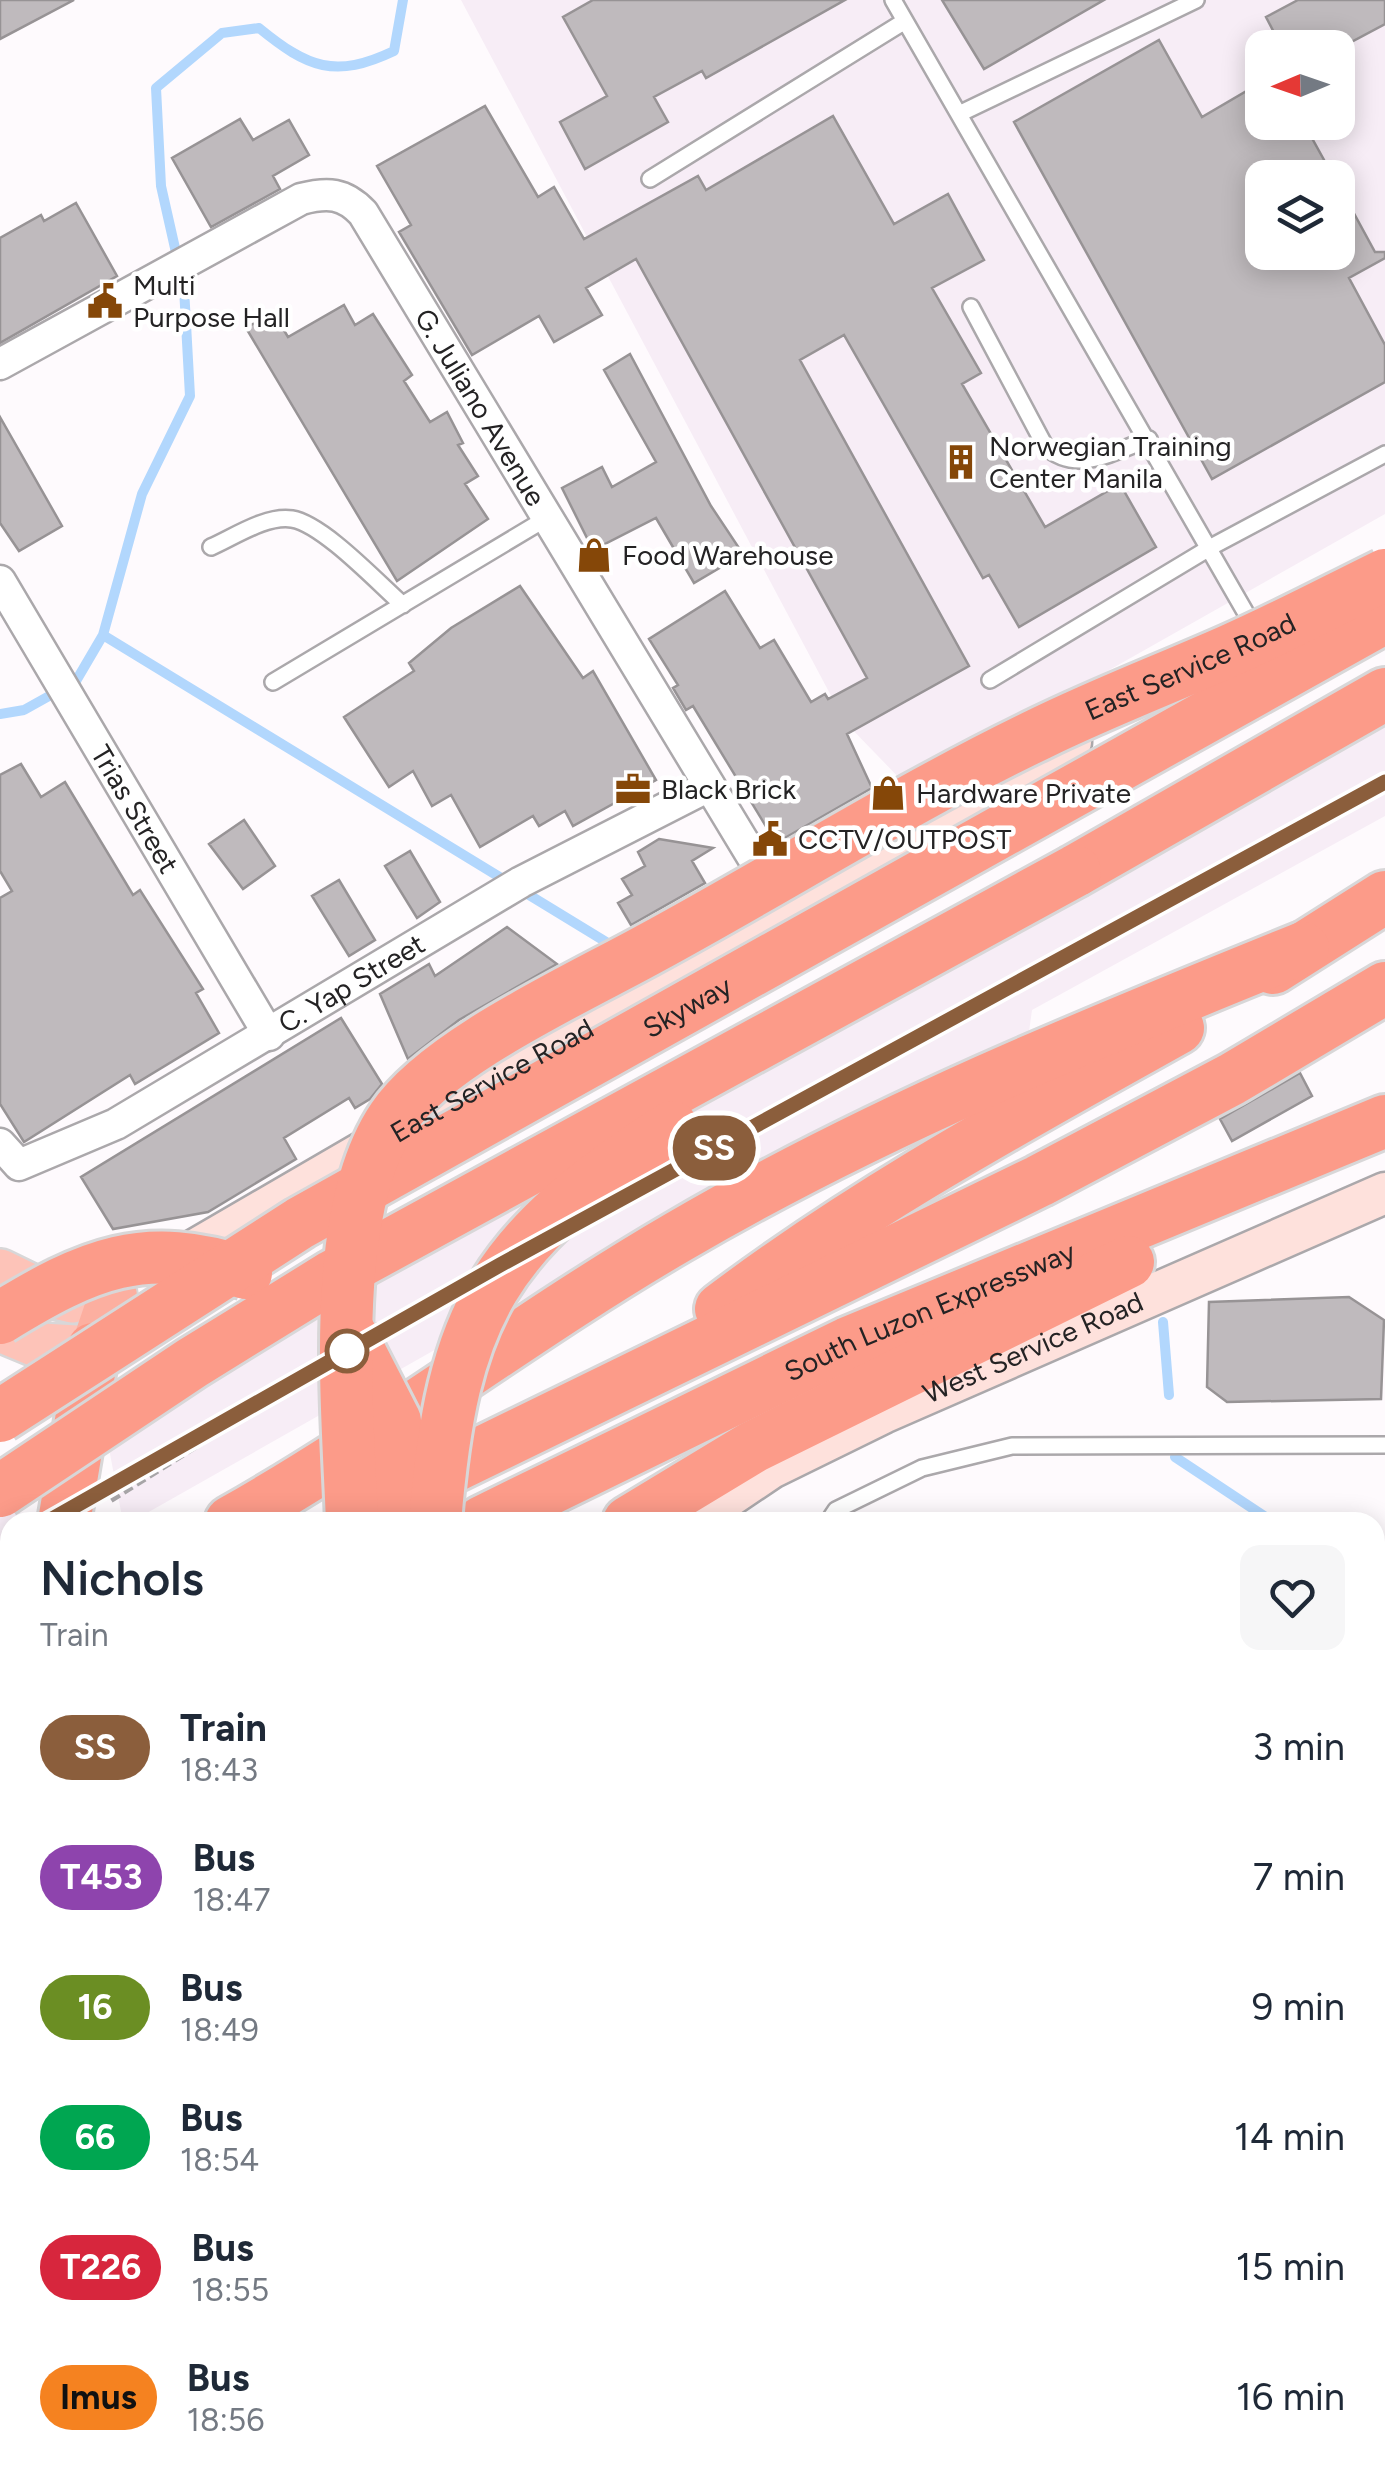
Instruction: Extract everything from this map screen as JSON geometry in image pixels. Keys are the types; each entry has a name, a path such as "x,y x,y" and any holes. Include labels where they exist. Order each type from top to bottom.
{"highway":[{"path":"352,1512 346,1360 351,1272 362,1195 373,1157 392,1119 427,1080 575,990 1038,734 1236,648 1385,575"},
{"name":"Skyway","path":"0,1416 300,1223 1385,617"},
{"path":"0,1492 192,1362 333,1276 1075,871 1385,694"},
{"path":"436,1512 450,1394 464,1351 502,1269 530,1234 607,1169 1075,871"},
{"path":"636,1374 801,1248 898,1186 1209,1010 1385,897"},
{"path":"247,1512 632,1266 746,1199 1122,1020 1302,948"},
{"path":"358,1512 1039,1181 1232,1079 1385,988"},
{"name":"South Luzon Expressway","path":"502,1512 848,1343 1385,1122"},
{"path":"646,1512 753,1447 1148,1252 1203,1216 1255,1173"},
{"path":"0,1318 62,1280 108,1263 150,1255 199,1259 293,1293 348,1330 380,1387 398,1441 402,1512"},
{"path":"42,1512 93,1349 114,1296"},
{"path":"83,1512 93,1349"}],"main road":[{"name":"East Service Road","path":"0,1272 54,1298 78,1301 114,1296 408,1126 790,917 1385,551"},
{"name":"East Service Road","path":"0,1329 41,1346 93,1349 144,1329 813,951 1385,601"},
{"name":"West Service Road","path":"706,1512 772,1468 883,1413 1385,1194"}],"street":[{"name":"G. Juliano Avenue","path":"0,364 168,269 301,200 323,194 348,198 363,214 707,786 813,951"},
{"name":"Trias Street","path":"0,581 269,1036"},
{"name":"C. Yap Street","path":"0,1144 19,1165 116,1124 269,1036 484,903 707,786"}],"lane":[{"path":"892,0 961,113 1256,631"},
{"path":"961,113 1196,0"},
{"path":"650,179 905,21"},
{"path":"971,307 1045,446 1059,459 1076,464 1149,440"},
{"path":"990,680 1211,547 1385,454"},
{"path":"212,547 268,522 290,518 311,526 403,605"},
{"path":"274,682 547,518"},
{"path":"835,1512 922,1468 1012,1446 1385,1445"}],"path":[{"path":"86,1512 203,1442"}],"shaded area":[{"path":"461,0 1385,0 1385,514 906,785 845,722"},
{"path":"1385,723 1385,816 1032,1010 1028,1039 625,1242 149,1512 121,1512 106,1433"},
{"path":"38,1458 20,1512 0,1512 0,1480"}],"building":[{"path":"0,0 74,0 0,39"},
{"path":"593,0 845,0 706,78 702,71 654,97 668,122 585,169 560,122 607,96 563,17"},
{"path":"942,0 1104,0 984,69"},
{"path":"1298,0 1385,0 1385,24 1355,40 1355,30 1273,30 1266,17"},
{"path":"1159,40 1202,117 1245,92 1245,140 1313,140 1324,160 1245,160 1245,270 1355,270 1355,215 1375,252 1385,252 1385,258 1349,278 1385,345 1385,382 1212,479 1014,122"},
{"path":"485,106 538,197 554,187 584,239 698,176 706,190 833,116 894,224 948,194 984,260 932,288 981,373 962,384 1045,527 1120,484 1156,547 1019,627 989,575 983,578 844,335 800,360 969,666 847,734 872,788 776,843 693,706 686,710 673,688 678,685 649,639 725,591 760,648 774,640 811,702 825,694 828,699 867,678 636,259 586,288 602,315 554,342 539,316 472,355 399,232 411,225 377,166"},
{"path":"240,119 253,140 289,120 309,155 273,176 280,189 211,227 172,158"},
{"path":"76,203 117,276 0,343 0,238 41,215 44,221"},
{"path":"344,305 355,325 373,314 412,375 404,381 430,422 447,412 463,443 458,445 478,476 465,484 488,519 397,581 246,328 273,312 288,337"},
{"path":"630,354 711,506 743,554 694,583 656,518 593,550 562,488 602,467 612,487 656,462 604,370"},
{"path":"0,417 62,526 19,551 0,523"},
{"path":"520,586 583,678 593,671 656,780 573,826 565,811 539,826 533,816 480,847 451,795 432,806 413,771 389,787 344,717 414,671 409,663 451,628"},
{"path":"21,764 41,797 65,782 133,895 140,890 203,989 196,993 219,1033 135,1084 130,1075 24,1142 0,1104 0,898 12,891 0,871 0,775"},
{"path":"244,820 275,866 243,889 209,844"},
{"path":"659,839 713,848 692,861 705,883 631,925 618,903 632,895 622,879 645,866 638,852"},
{"path":"410,851 440,902 417,918 385,866"},
{"path":"339,880 375,940 349,956 312,896"},
{"path":"507,927 557,964 459,1020 408,1059 380,994 429,964 435,976"},
{"path":"341,1018 382,1084 370,1099 355,1108 349,1098 284,1138 296,1159 208,1212 113,1229 81,1177"},
{"path":"1300,1073 1312,1096 1232,1141 1220,1119"},
{"path":"1349,1297 1384,1320 1381,1399 1227,1402 1207,1387 1209,1302"}],"waterway":[{"path":"0,714 24,710 76,681 103,635 142,494 190,396 184,288 161,186 156,88 222,33 259,28 292,52 323,65 338,67 373,60 394,51 403,0"},
{"path":"103,635 616,948"},
{"path":"1163,1322 1169,1395"},
{"path":"1175,1457 1258,1512"}],"train":[{"name":"SS","path":"64,1512 500,1265 1385,782"}],"place":[{"name":"Multi Purpose Hall","path":"105,301"},
{"name":"Norwegian Training Center Manila","path":"961,462"},
{"name":"Food Warehouse","path":"594,555"},
{"name":"Black Brick","path":"633,789"},
{"name":"Hardware Private","path":"888,793"},
{"name":"CCTV/OUTPOST","path":"770,839"}]}
